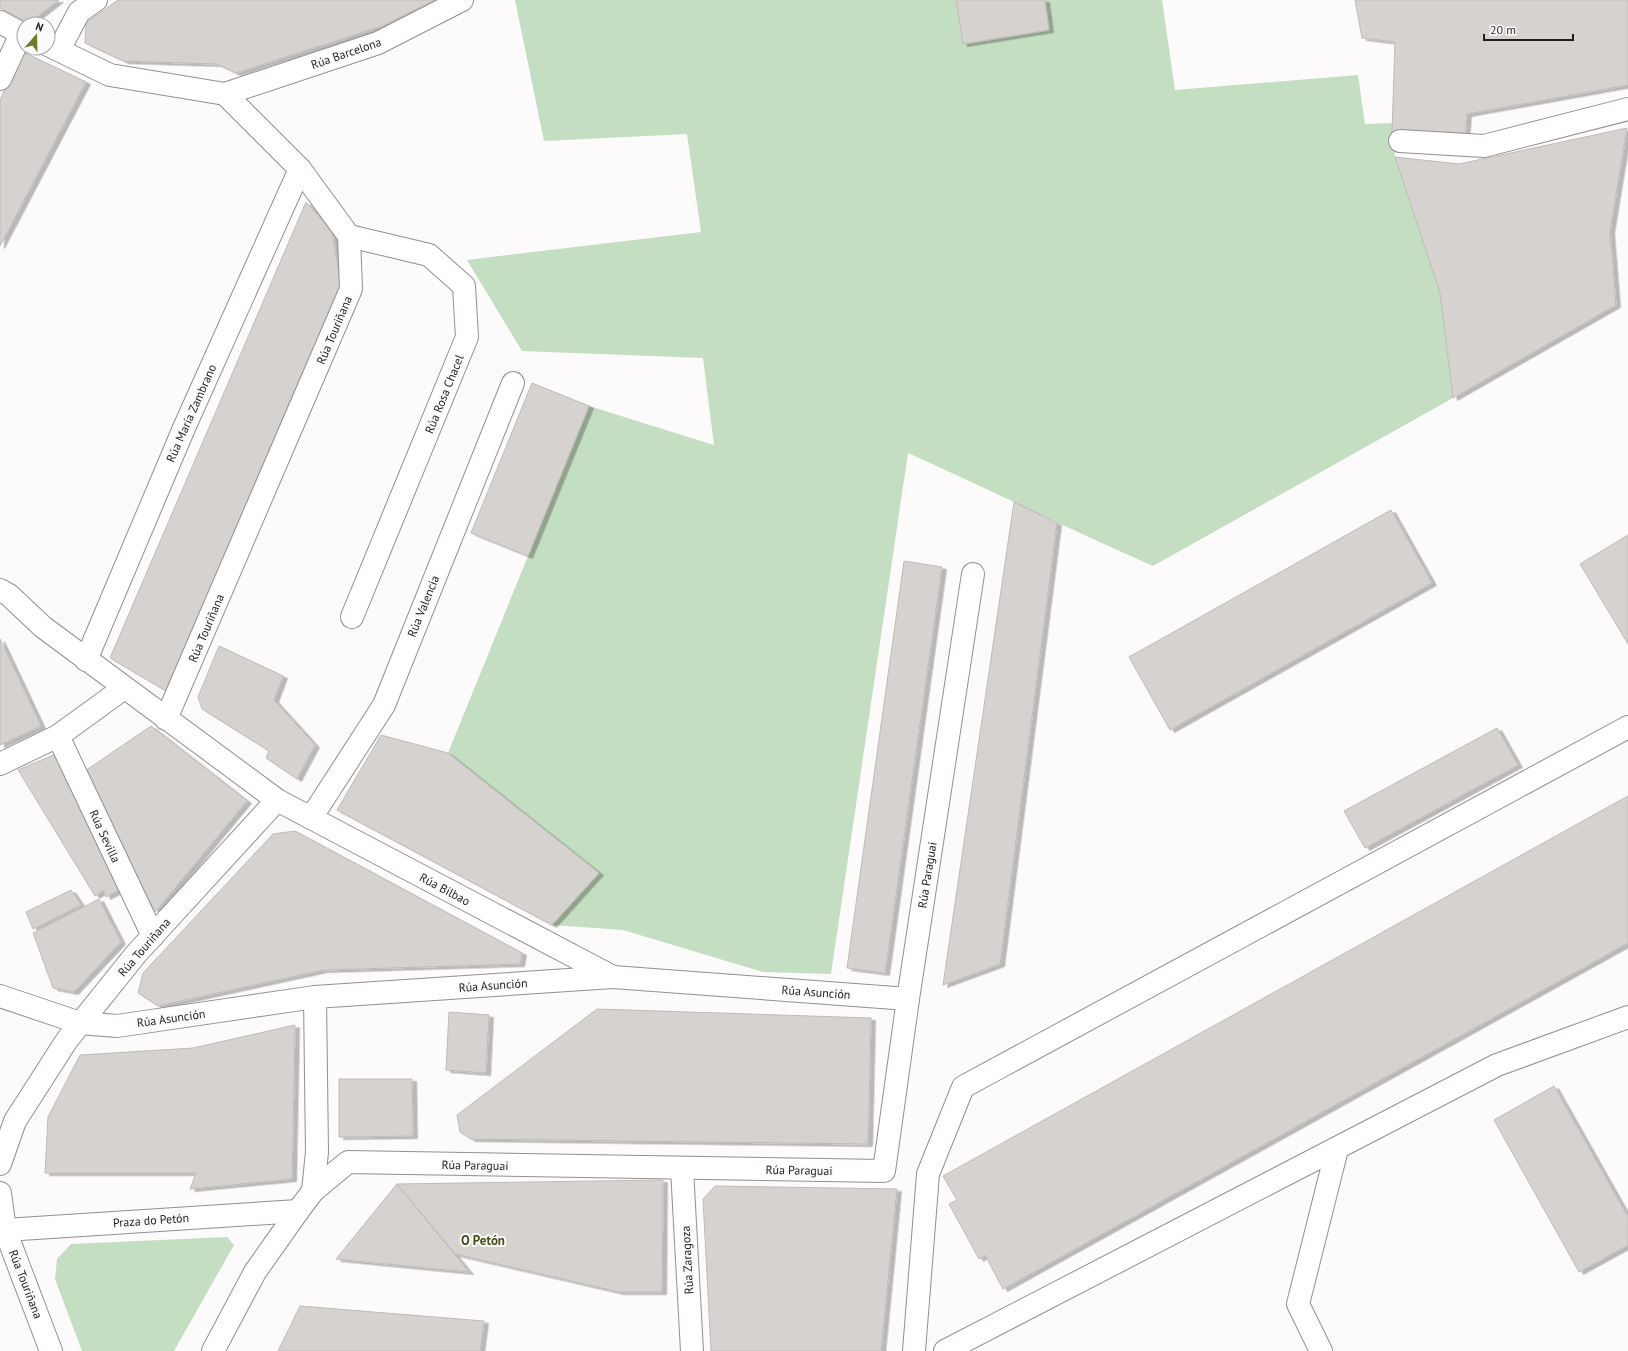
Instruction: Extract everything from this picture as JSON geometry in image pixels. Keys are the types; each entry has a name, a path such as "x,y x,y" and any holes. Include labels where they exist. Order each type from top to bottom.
{"street":[{"path":"56,45 79,12 96,0"},
{"name":"Rúa Barcelona","path":"225,94 378,43 462,0"},
{"path":"0,22 16,31"},
{"path":"0,79 16,46"},
{"path":"56,49 110,75 225,94 300,169 349,236"},
{"path":"1400,141 1484,146 1628,109"},
{"name":"Rúa María Zambrano","path":"86,660 184,428 300,169"},
{"name":"Rúa Rosa Chacel","path":"349,236 429,255 464,286 467,337 352,617"},
{"name":"Rúa Touriñana","path":"166,719 351,289 349,236"},
{"name":"Rúa Valencia","path":"311,818 384,705 512,383"},
{"name":"Rúa Paraguai","path":"313,1191 348,1162 682,1169 884,1171 908,999 973,574"},
{"path":"0,590 9,595 43,627 86,660 277,800"},
{"path":"0,764 58,736 124,688"},
{"path":"914,1351 928,1174 963,1087 1628,727"},
{"name":"Rúa Sevilla","path":"58,736 153,936"},
{"name":"Rúa Touriñana","path":"0,1164 15,1121 66,1040 153,936 277,800"},
{"name":"Rúa Bilbao","path":"277,800 613,977"},
{"name":"Rúa Asunción","path":"0,996 80,1023 117,1026 316,997 613,977 908,999"},
{"path":"213,1351 256,1272 313,1191 317,1152 316,997"},
{"path":"945,1351 1497,1065 1628,1018"},
{"path":"1321,1351 1298,1304 1337,1149"},
{"name":"Rúa Zaragoza","path":"682,1169 692,1351"},
{"name":"Rúa Touriñana","path":"0,1193 5,1230 51,1351"},
{"name":"Praza do Petón","path":"5,1230 298,1211"}],"green space":[{"path":"515,0 956,0 963,44 1049,30 1045,0 1162,0 1175,90 1358,75 1365,124 1392,123 1395,157 1440,293 1453,398 1153,566 908,453 831,974 763,972 623,930 552,925 599,873 448,753 589,406 714,445 703,358 522,351 467,260 701,232 687,134 544,141"},
{"path":"227,1237 234,1245 174,1351 82,1351 55,1279 57,1259 71,1244"}],"building":[{"path":"0,0 59,0 38,16 16,16 0,8"},
{"path":"118,0 435,0 382,26 236,73 217,64 124,61 85,43 86,23"},
{"path":"956,0 1045,0 1049,30 963,44"},
{"path":"1355,0 1628,0 1628,85 1467,114 1465,139 1392,132 1395,42 1362,38"},
{"path":"19,56 31,56 86,82 0,246 0,100"},
{"path":"1627,128 1610,231 1616,305 1453,398 1440,293 1395,157 1459,164"},
{"path":"306,202 332,232 341,286 166,691 110,658"},
{"path":"532,383 589,406 528,556 471,533"},
{"path":"1014,502 1057,523 1000,964 943,985"},
{"path":"1391,510 1432,583 1170,730 1129,657"},
{"path":"1628,535 1628,644 1580,564"},
{"path":"904,561 942,567 885,973 847,968"},
{"path":"0,639 41,726 0,745"},
{"path":"219,646 283,676 274,700 315,745 297,779 266,758 269,751 202,709 198,697"},
{"path":"151,726 247,801 155,912 82,773"},
{"path":"1497,728 1518,765 1365,848 1344,811"},
{"path":"381,735 448,753 599,873 552,925 337,810"},
{"path":"58,753 121,889 106,897 104,890 95,896 18,770"},
{"path":"1628,796 1628,943 1003,1289 985,1255 979,1259 949,1204 957,1200 943,1176"},
{"path":"295,831 522,953 520,964 323,970 158,1006 138,993 143,973 273,834"},
{"path":"71,890 81,905 33,929 26,912"},
{"path":"99,899 121,942 74,992 53,988 33,933"},
{"path":"597,1009 871,1018 868,1144 471,1139 460,1132 457,1115"},
{"path":"449,1012 489,1015 486,1073 446,1070"},
{"path":"295,1025 292,1179 190,1189 196,1173 45,1173 48,1117 80,1055 193,1048"},
{"path":"339,1079 412,1079 413,1136 339,1137"},
{"path":"1554,1086 1628,1217 1628,1245 1579,1272 1494,1120"},
{"path":"663,1180 662,1292 619,1292 455,1254 397,1184"},
{"path":"397,1184 469,1272 336,1259"},
{"path":"715,1186 897,1189 881,1351 711,1351 703,1199"},
{"path":"300,1306 484,1321 480,1351 278,1351"}],"district":[{"name":"O Petón","path":"483,1240"}]}
